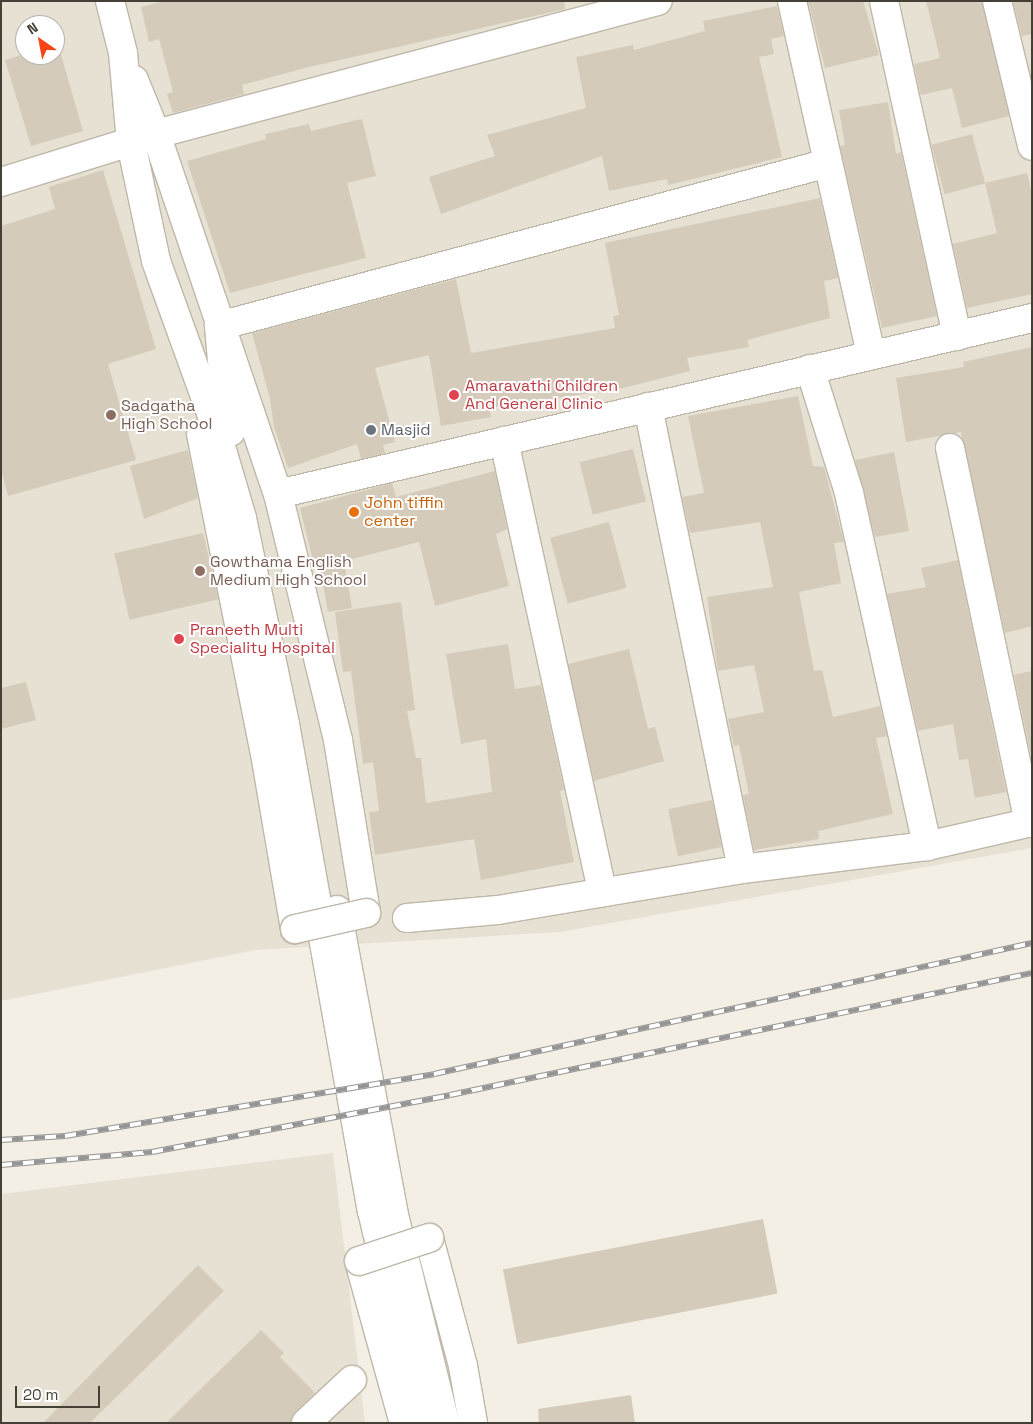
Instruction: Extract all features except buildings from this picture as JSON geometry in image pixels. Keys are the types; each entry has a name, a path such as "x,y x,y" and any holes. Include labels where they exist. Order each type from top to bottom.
{"street":[{"path":"110,1 123,53 156,134 219,326 278,494 338,740 366,913 294,929 264,748 180,335"},
{"path":"1,182 156,134 658,1"},
{"path":"792,1 871,354"},
{"path":"884,1 957,336"},
{"path":"997,1 1032,146"},
{"path":"123,53 131,143 156,261 180,335 212,416 242,518 287,734 372,1211 422,1423"},
{"path":"219,326 828,163"},
{"path":"278,494 871,354 1032,318"},
{"path":"219,326 226,408 268,577 354,987 395,1219 444,1423"},
{"path":"810,369 849,493 927,846"},
{"path":"648,407 742,869"},
{"path":"504,441 602,892"},
{"path":"407,918 498,910 742,869 927,846 1030,822 950,448"},
{"path":"404,1423 360,1261 429,1238 463,1366 473,1423"},
{"path":"306,1423 352,1380"}],"shaded area":[{"path":"1,1 1032,1 1032,848 560,932 255,950 1,1001"},
{"path":"333,1153 365,1423 1,1423 1,1194"}],"railway":[{"path":"1,1140 65,1136 434,1074 1032,943"},
{"path":"1,1165 152,1152 450,1095 1032,973"}],"place":[{"name":"Amaravathi Children And General Clinic","path":"454,395"},
{"name":"Sadgatha High School","path":"111,415"},
{"name":"Masjid","path":"371,430"},
{"name":"John tiffin center","path":"354,512"},
{"name":"Gowthama English Medium High School","path":"200,571"},
{"name":"Praneeth Multi Speciality Hospital","path":"179,639"}]}
